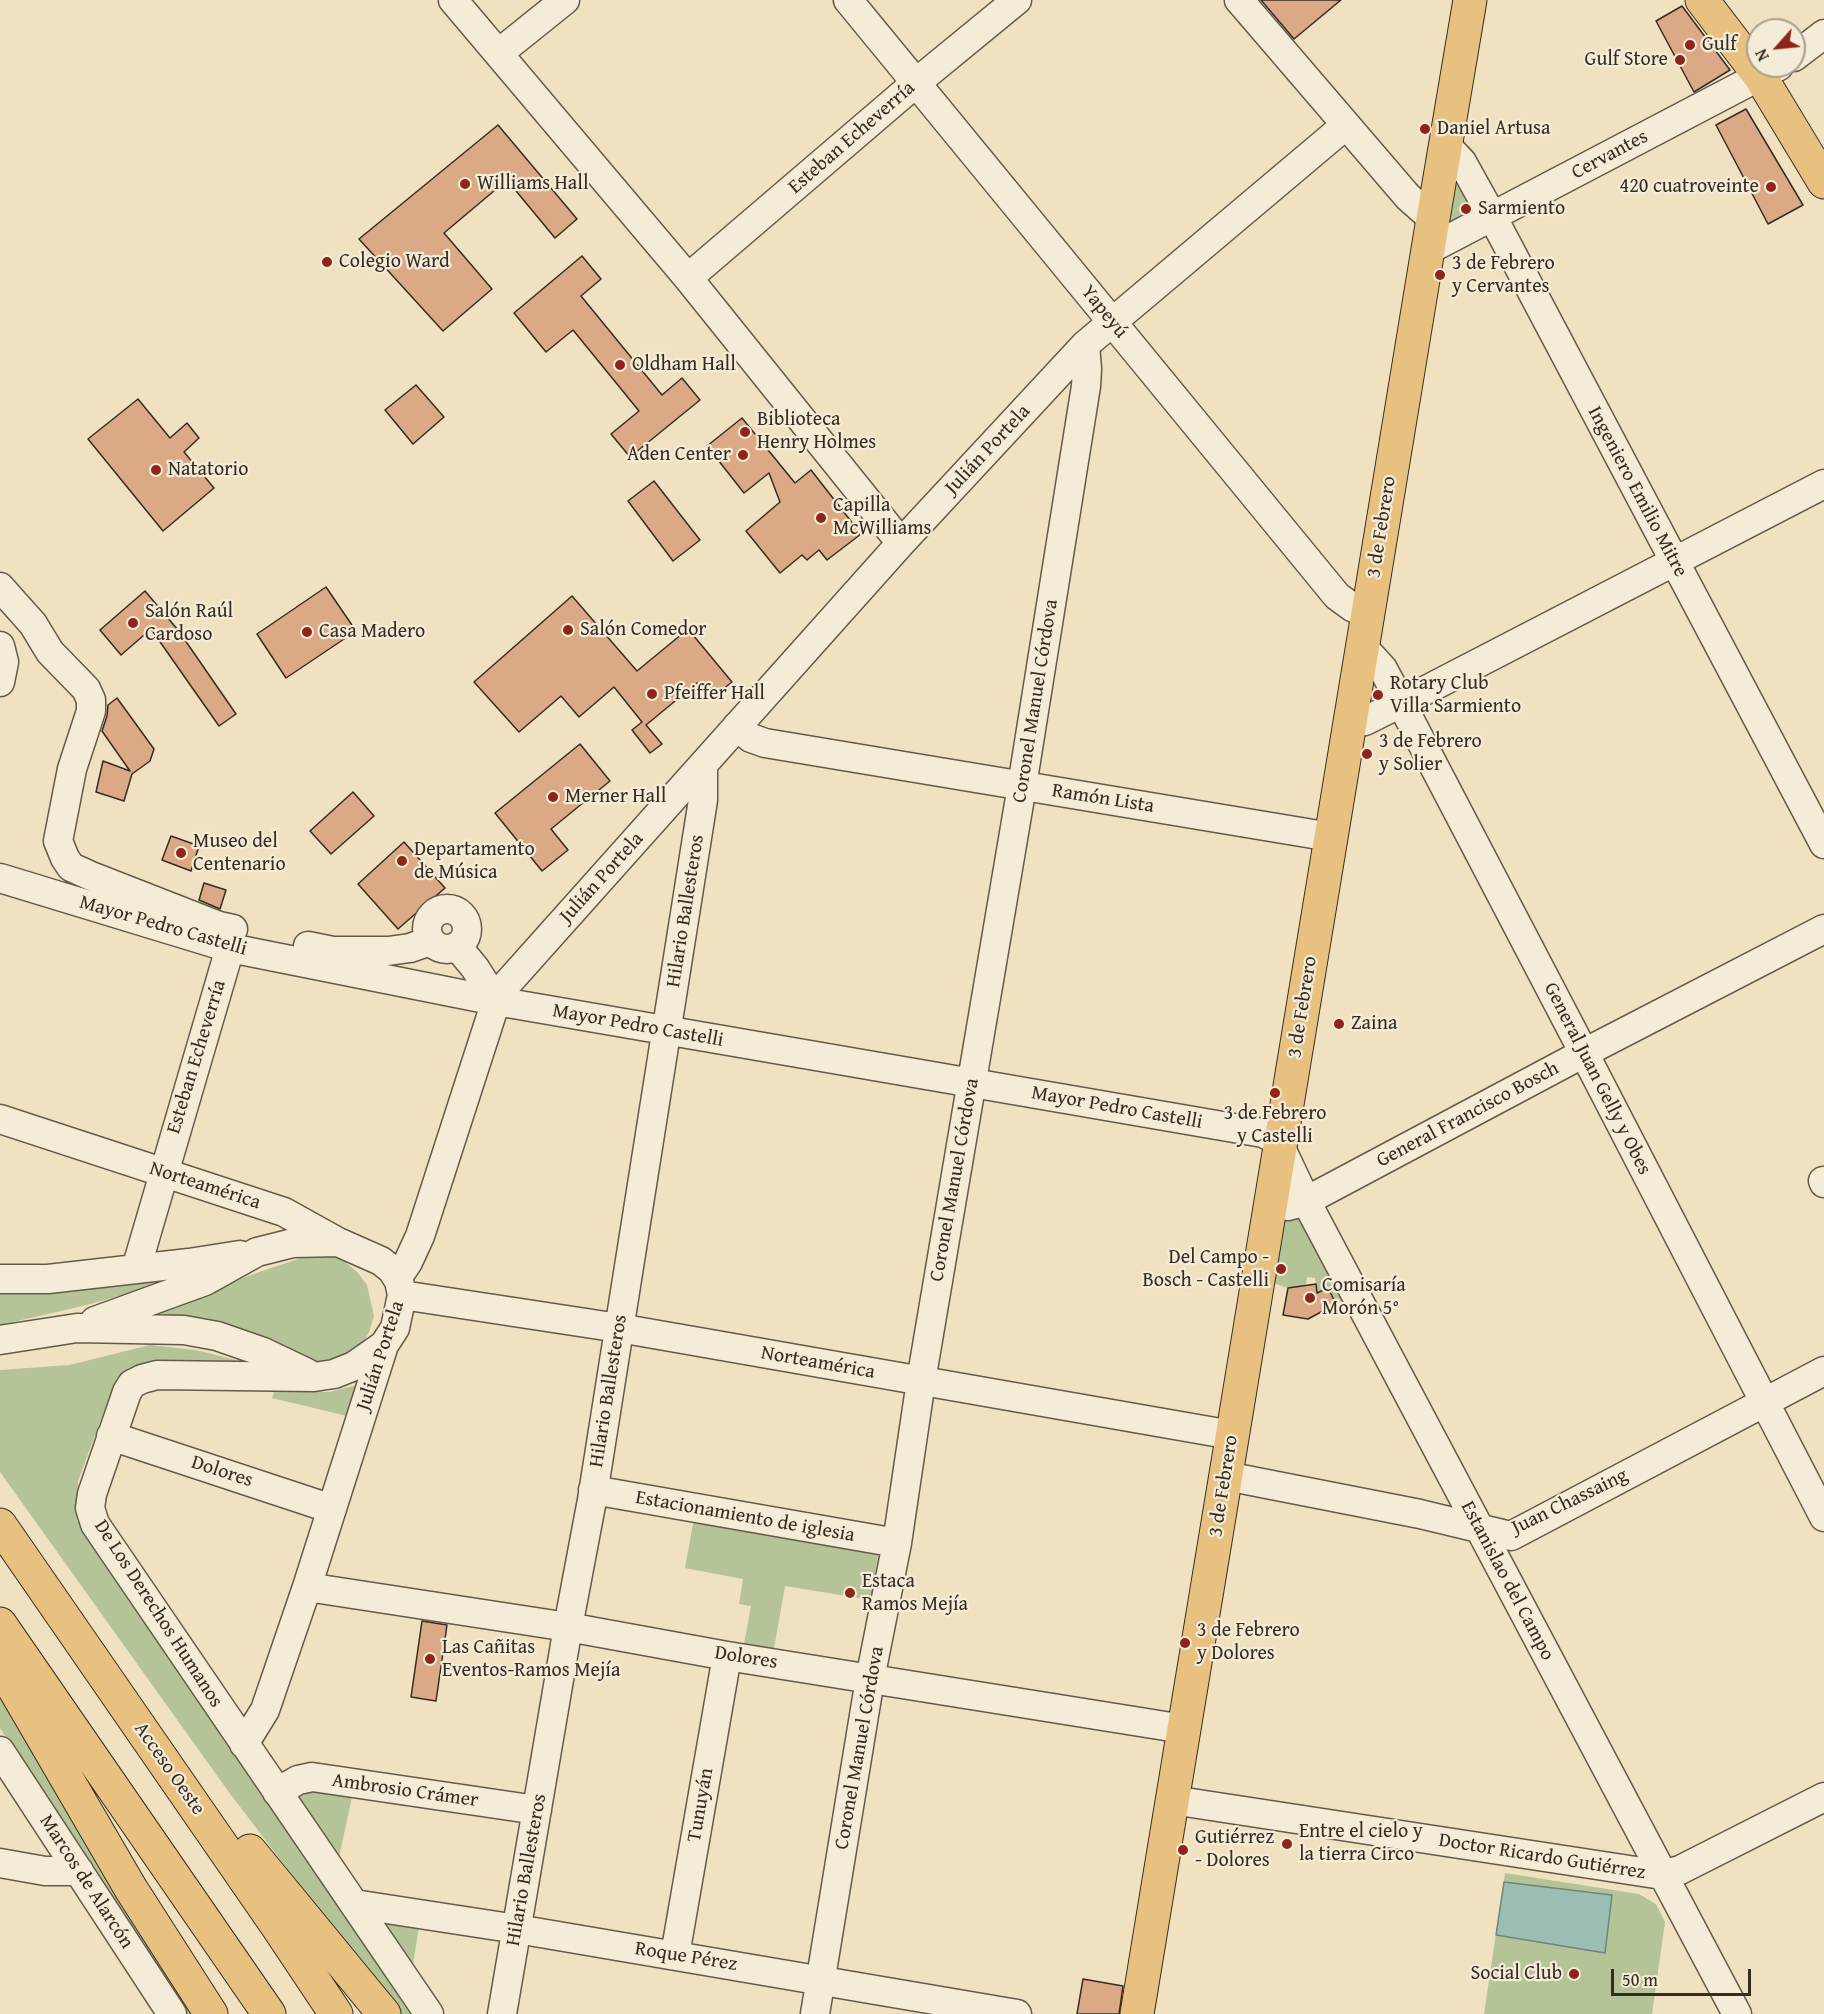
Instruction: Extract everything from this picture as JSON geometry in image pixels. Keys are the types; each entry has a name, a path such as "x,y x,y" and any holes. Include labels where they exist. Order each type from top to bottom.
{"main road":[{"name":"3 de Febrero","path":"1137,2014 1470,0"},
{"path":"1702,0 1746,47"},
{"path":"1772,78 1824,182"},
{"name":"Acceso Oeste","path":"0,1525 336,2014"},
{"path":"0,1624 269,2014"},
{"path":"93,1660 384,2014"},
{"path":"0,1664 131,1888 211,2014"}],"street":[{"path":"453,0 688,278 901,543"},
{"path":"499,53 565,0"},
{"name":"Yapeyú","path":"848,0 1337,596 1368,615"},
{"name":"Esteban Echeverría","path":"688,278 917,82 1017,0"},
{"path":"1239,0 1408,197 1430,234"},
{"path":"1806,48 1824,34"},
{"name":"Cervantes","path":"1430,234 1492,216 1756,78"},
{"name":"Julián Portela","path":"244,1744 265,1710 307,1587 384,1345 395,1328 400,1286 420,1236 496,1001 506,985 901,543 1085,345 1346,125"},
{"name":"Ingeniero Emilio Mitre","path":"1445,144 1461,162 1492,216 1824,844"},
{"name":"Coronel Manuel Córdova","path":"815,2014 870,1679 897,1543 921,1381 1022,786 1086,386 1085,345"},
{"path":"1350,724 1365,721 1401,703 1824,484"},
{"path":"0,587 33,624 50,652 86,689 91,700 91,711 72,769 58,841 71,867 219,926 333,951 388,951 430,942"},
{"path":"0,646 4,662 0,681"},
{"name":"General Juan Gelly y Obes","path":"1362,646 1383,669 1824,1517"},
{"name":"Ramón Lista","path":"737,726 751,738 765,743 1331,837"},
{"name":"Hilario Ballesteros","path":"502,2014 568,1627 594,1490 703,800 703,767"},
{"name":"Mayor Pedro Castelli","path":"0,878 230,948 496,1001 667,1032 1263,1133 1273,1138 1280,1146"},
{"path":"447,908 462,914 468,929 466,939 457,946 439,949 430,942 427,926 430,916 447,908"},
{"name":"General Francisco Bosch","path":"1269,1211 1306,1201 1824,929"},
{"path":"457,946 475,968 496,1001"},
{"name":"Esteban Echeverría","path":"136,1269 230,948"},
{"name":"Norteamérica","path":"0,1119 284,1212 338,1242 381,1262 392,1270 400,1286 619,1328 1232,1435"},
{"name":"Estanislao del Campo","path":"1280,1146 1306,1201 1737,2014"},
{"path":"0,1279 48,1279 189,1263 257,1252 293,1243 338,1242"},
{"path":"77,1328 205,1281 257,1252"},
{"path":"0,1340 77,1328 184,1330 217,1336 263,1352 314,1377"},
{"name":"De Los Derechos Humanos","path":"384,1345 354,1366 334,1374 314,1377 157,1375 132,1384 111,1436 92,1494 90,1509 95,1524 429,2014"},
{"name":"Juan Chassaing","path":"1226,1476 1420,1514 1511,1536 1824,1371"},
{"name":"Dolores","path":"111,1436 332,1509"},
{"name":"Estacionamiento de iglesia","path":"594,1490 897,1543"},
{"name":"Dolores","path":"307,1587 568,1627 727,1656 1184,1729"},
{"name":"Tunuyán","path":"675,1955 727,1656"},
{"name":"Marcos de Alarcón","path":"0,1751 172,2014"},
{"name":"Ambrosio Crámer","path":"277,1792 286,1785 312,1777 537,1810"},
{"name":"Doctor Ricardo Gutiérrez","path":"1172,1800 1662,1875 1680,1870 1824,1797"},
{"path":"0,1863 45,1871 79,1871"},
{"name":"Roque Pérez","path":"354,1904 821,1979 1017,2014"}],"green space":[{"path":"1461,182 1479,205 1448,232 1452,187"},
{"path":"1297,1217 1342,1301 1336,1304 1327,1288 1317,1293 1315,1278 1307,1277 1306,1285 1288,1288 1270,1282 1281,1220"},
{"path":"325,1253 344,1261 358,1273 367,1285 374,1316 362,1345 337,1363 314,1363 122,1323 262,1271 304,1257"},
{"path":"205,1271 87,1305 0,1325 0,1290"},
{"path":"150,1345 196,1350 240,1361 242,1365 137,1368 113,1387 78,1481 77,1520 181,1668 410,2014 398,2014 228,1791 0,1472 0,1370 69,1365"},
{"path":"361,1384 351,1417 272,1398 274,1392 329,1392"},
{"name":"Estaca Ramos Mejía","path":"694,1518 879,1550 871,1600 785,1586 773,1654 743,1649 751,1606 739,1604 743,1579 685,1568"},
{"path":"0,1684 199,2014 182,2014 12,1748 0,1728"},
{"path":"299,1789 352,1797 338,1862 293,1796"},
{"name":"Social Club","path":"1505,1873 1639,1894 1656,1904 1665,1922 1652,2014 1484,2014"},
{"path":"389,1922 419,1927 413,1964 386,1926"}],"water":[{"path":"1504,1882 1612,1895 1605,1953 1496,1935"}],"building":[{"path":"1261,0 1341,0 1294,39"},
{"name":"Gulf","path":"1682,6 1730,70 1694,92 1656,21"},
{"path":"1746,109 1803,205 1768,224 1716,125"},
{"path":"498,125 577,219 555,238 507,180 444,233 492,289 443,331 359,239"},
{"name":"Oldham Hall","path":"582,256 601,279 581,296 662,395 682,378 700,400 630,457 611,434 639,411 573,330 546,352 514,313"},
{"path":"416,385 444,417 413,444 385,410"},
{"name":"Natatorio","path":"138,399 170,438 187,423 199,438 184,452 214,488 163,531 88,439"},
{"path":"742,418 795,483 811,470 861,534 827,560 819,550 807,560 802,555 780,573 746,531 780,502 769,473 744,493 707,446"},
{"path":"654,481 700,540 673,561 628,501"},
{"name":"Casa Madero","path":"326,587 356,631 286,678 257,634"},
{"path":"145,591 178,630 236,714 219,726 151,629 121,655 100,630"},
{"name":"Salón Comedor","path":"572,596 637,671 688,629 732,682 711,699 697,683 646,725 662,744 650,753 632,730 642,722 614,687 579,717 561,696 519,732 474,682"},
{"path":"117,698 154,749 150,761 132,774 124,801 96,792 103,761 130,771 102,731 108,705"},
{"name":"Merner Hall","path":"580,744 610,781 551,829 568,850 542,871 495,813"},
{"path":"353,792 374,816 331,854 310,831"},
{"name":"Museo del Centenario","path":"171,836 199,846 191,871 162,860"},
{"name":"Departamento de Música","path":"404,842 445,888 398,929 358,884"},
{"path":"204,883 226,890 220,909 199,900"},
{"name":"Comisaría Morón 5°","path":"1316,1284 1317,1293 1328,1288 1336,1304 1308,1319 1283,1315 1288,1288"},
{"name":"Las Cañitas Eventos-Ramos Mejía","path":"422,1621 447,1625 436,1701 411,1697"},
{"path":"1083,1979 1123,1986 1119,2014 1077,2014"}],"place":[{"name":"Gulf","path":"1690,45"},
{"name":"Gulf Store","path":"1680,60"},
{"name":"Daniel Artusa","path":"1425,129"},
{"name":"Williams Hall","path":"465,184"},
{"name":"420 cuatroveinte","path":"1771,187"},
{"name":"Sarmiento","path":"1466,209"},
{"name":"Colegio Ward","path":"327,262"},
{"name":"3 de Febrero y Cervantes","path":"1440,275"},
{"name":"Oldham Hall","path":"620,365"},
{"name":"Biblioteca Henry Holmes","path":"745,432"},
{"name":"Aden Center","path":"743,455"},
{"name":"Natatorio","path":"156,470"},
{"name":"Capilla McWilliams","path":"821,518"},
{"name":"Salón Raúl Cardoso","path":"133,623"},
{"name":"Salón Comedor","path":"568,630"},
{"name":"Casa Madero","path":"307,632"},
{"name":"Pfeiffer Hall","path":"652,694"},
{"name":"Rotary Club Villa Sarmiento","path":"1378,695"},
{"name":"3 de Febrero y Solier","path":"1367,754"},
{"name":"Merner Hall","path":"553,797"},
{"name":"Museo del Centenario","path":"181,853"},
{"name":"Departamento de Música","path":"402,861"},
{"name":"Zaina","path":"1339,1024"},
{"name":"3 de Febrero y Castelli","path":"1275,1093"},
{"name":"Del Campo - Bosch - Castelli","path":"1281,1269"},
{"name":"Comisaría Morón 5°","path":"1310,1298"},
{"name":"Estaca Ramos Mejía","path":"850,1593"},
{"name":"3 de Febrero y Dolores","path":"1185,1643"},
{"name":"Las Cañitas Eventos-Ramos Mejía","path":"430,1659"},
{"name":"Entre el cielo y la tierra Circo","path":"1287,1844"},
{"name":"Gutiérrez - Dolores","path":"1183,1850"},
{"name":"Social Club","path":"1574,1974"}]}
